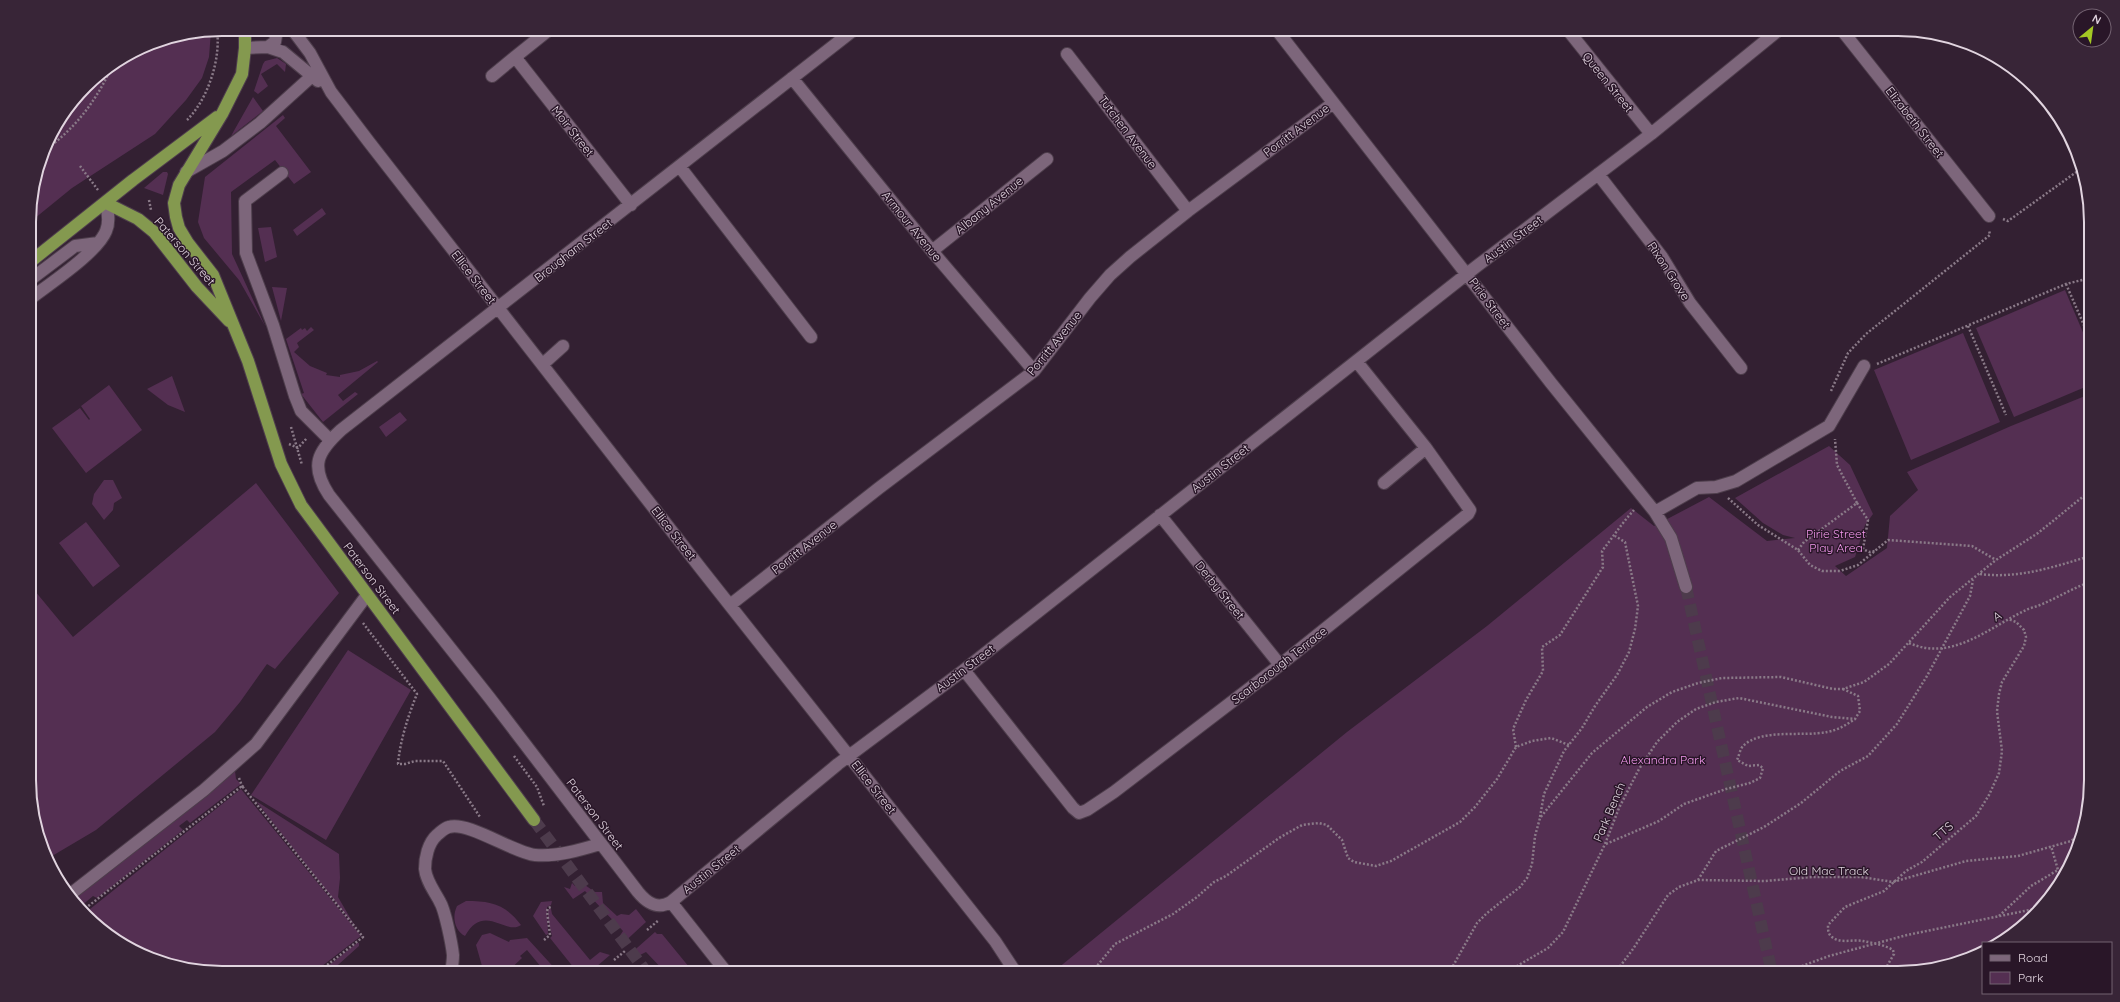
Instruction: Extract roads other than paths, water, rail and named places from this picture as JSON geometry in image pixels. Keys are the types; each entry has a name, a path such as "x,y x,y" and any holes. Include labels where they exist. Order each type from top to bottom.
{"highway":[{"name":"Paterson Street","path":"245,36 242,74 222,114 178,185 176,195 176,217 179,228 214,275 235,328 288,481 301,505 534,820"},
{"path":"36,257 133,180 222,114"},
{"name":"Paterson Street","path":"106,203 138,220 154,232 197,286 235,328"}],"street":[{"path":"268,47 275,42 276,36"},
{"name":"Ellice Street","path":"297,36 310,53 331,92 730,605 996,941 1012,966"},
{"path":"492,76 541,36"},
{"name":"Brougham Street","path":"322,485 317,465 322,450 330,440 846,36"},
{"name":"Pirie Street","path":"1281,36 1556,389 1655,512 1671,538 1686,587"},
{"name":"Queen Street","path":"1573,36 1651,134"},
{"name":"Austin Street","path":"664,909 850,756 964,670 1357,362 1467,273 1651,134 1771,36"},
{"name":"Elizabeth Street","path":"1847,36 1989,216"},
{"name":"Ellice Street","path":"245,48 268,47 283,52 331,92"},
{"name":"Tutchen Avenue","path":"1068,54 1188,211"},
{"name":"Moir Street","path":"515,57 631,205"},
{"path":"186,172 223,151 254,128 312,76"},
{"name":"Armour Avenue","path":"792,78 932,251 1034,372"},
{"name":"Porritt Avenue","path":"730,605 879,488 1034,372 1110,276 1188,211 1333,103"},
{"name":"Albany Avenue","path":"932,251 1047,159"},
{"path":"680,167 812,337"},
{"path":"282,173 245,201 246,253 273,325 301,411 330,440"},
{"name":"Rixon Grove","path":"1598,174 1662,256 1690,303 1741,368"},
{"path":"36,294 98,243 106,231 108,220 106,203"},
{"path":"36,275 75,246 98,243"},
{"path":"543,364 563,346"},
{"name":"Scarborough Terrace","path":"964,670 1073,808 1079,813 1087,810 1114,792 1280,665 1468,514 1470,510 1469,506 1426,448 1357,362"},
{"path":"1655,512 1697,488 1716,487 1736,481 1829,426 1864,366"},
{"path":"1384,483 1426,448"},
{"name":"Paterson Street","path":"322,485 642,898 650,904 664,909"},
{"name":"Derby Street","path":"1160,515 1280,665"},
{"path":"73,892 204,790 256,744 367,595"},
{"path":"452,966 453,955 441,903 432,888 425,871 426,854 433,838 444,829 451,826 481,833 526,853 536,855 576,852 600,844"},
{"path":"664,909 720,966"}],"tunnel":[{"path":"1686,587 1770,966"},
{"path":"534,820 642,966"}],"park label":[{"name":"Pirie Street Play Area","path":"1836,540"},
{"name":"Alexandra Park","path":"1663,759"}]}
